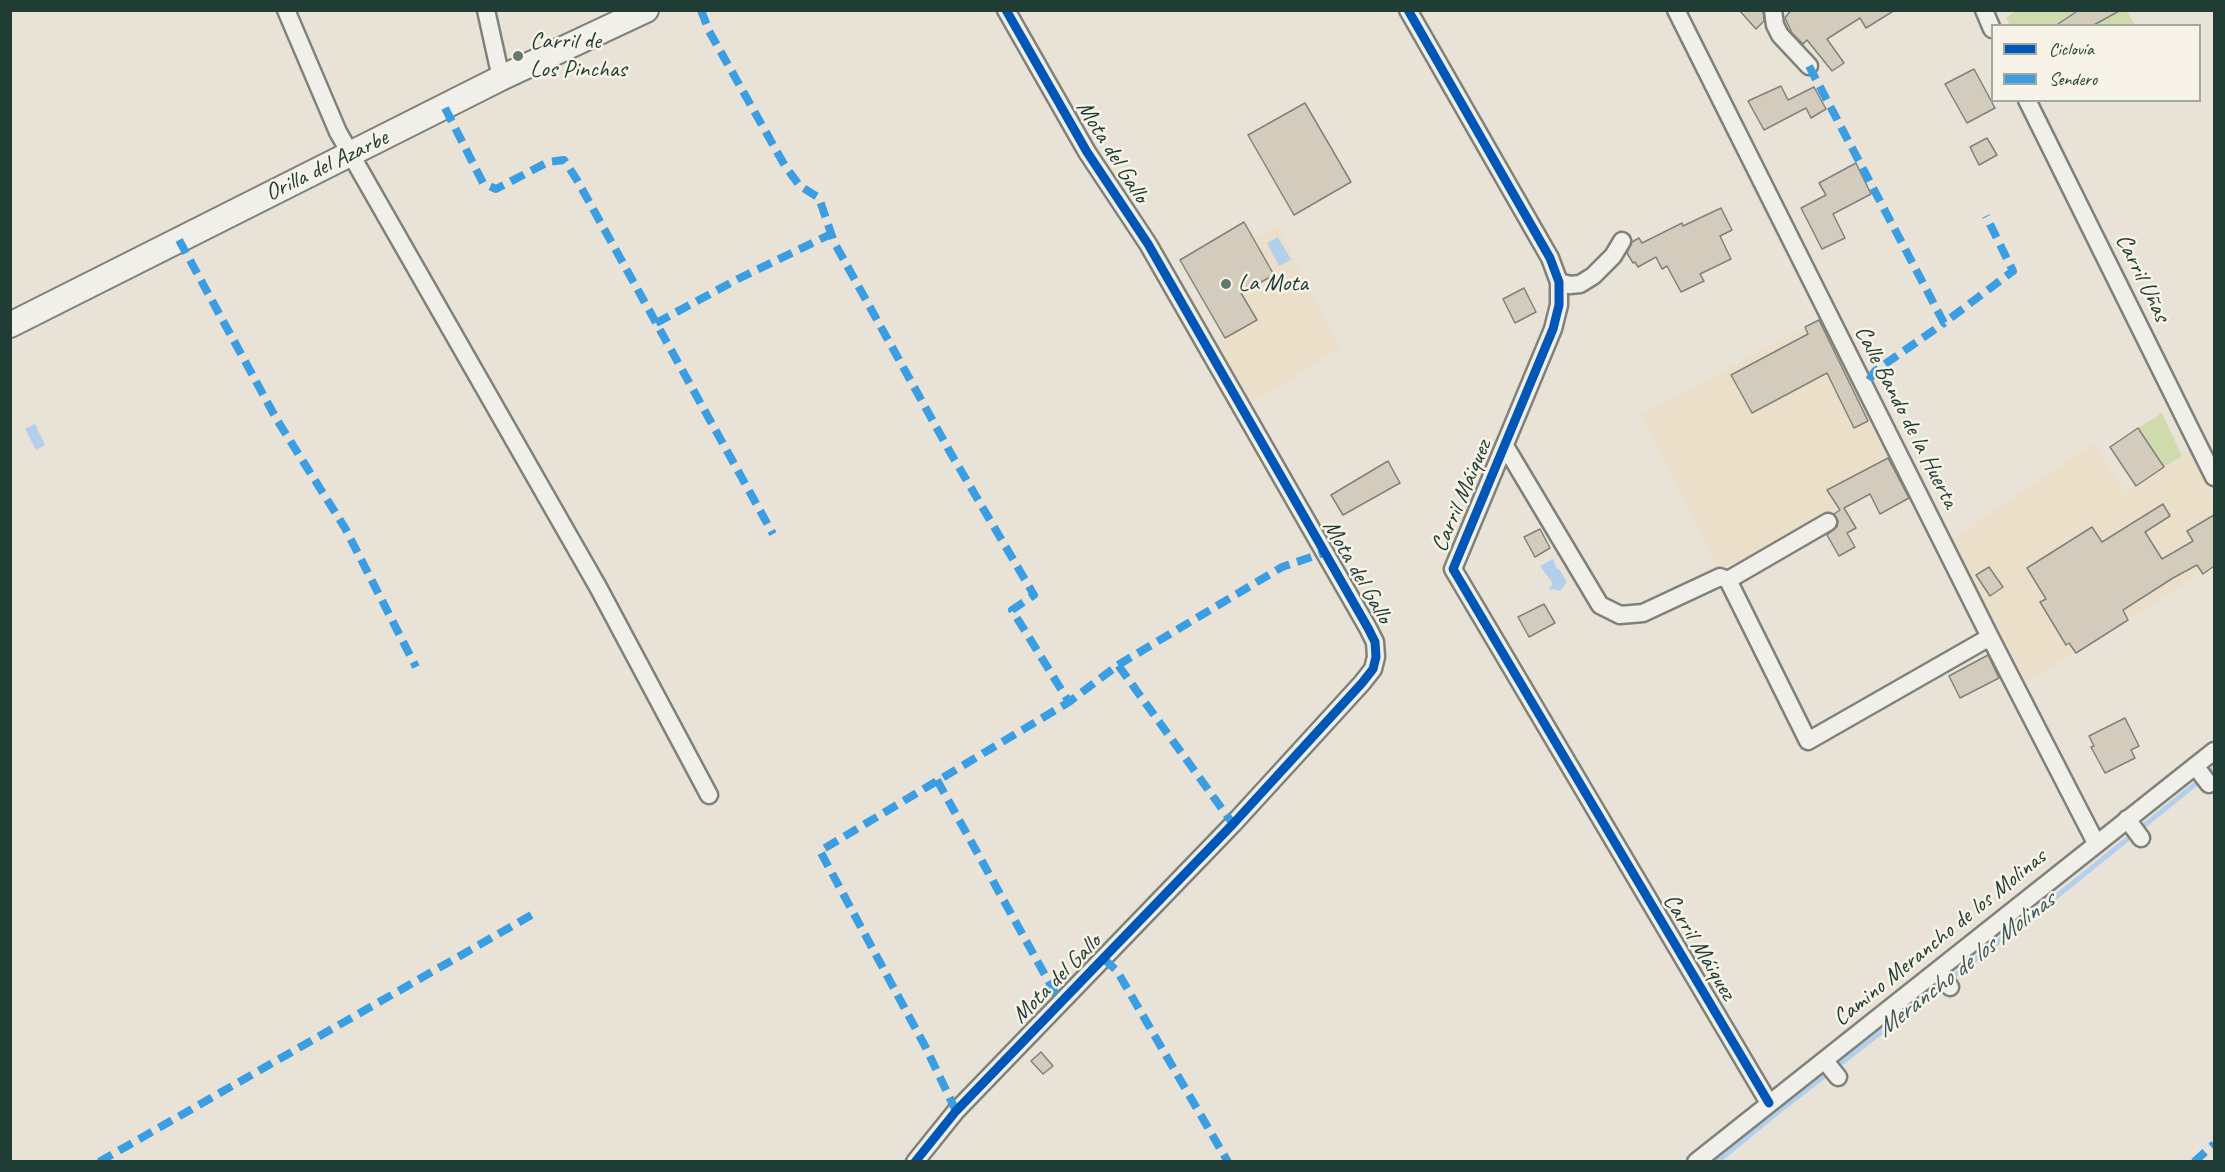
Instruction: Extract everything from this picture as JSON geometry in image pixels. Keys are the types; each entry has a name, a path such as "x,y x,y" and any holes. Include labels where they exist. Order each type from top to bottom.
{"main road":[{"name":"Orilla del Azarbe","path":"10,325 501,78 646,10"}],"street":[{"path":"286,10 338,132 598,587 709,795"},
{"path":"486,10 501,78"},
{"name":"Mota del Gallo","path":"915,1161 956,1112 1209,849 1362,683 1373,669 1376,657 1375,642 1372,636 1148,244 1087,152 1006,10"},
{"name":"Carril Máiquez","path":"1408,10 1550,258 1559,282 1559,305 1553,328 1453,569 1769,1103"},
{"name":"Calle Bando de la Huerta","path":"1676,10 1990,637 2096,843"},
{"path":"1773,10 1775,25 1780,35 1809,66"},
{"path":"1984,10 1991,27"},
{"name":"Carril Uñas","path":"2028,102 2214,477"},
{"path":"1559,282 1570,285 1580,284 1593,276 1613,256 1622,241"},
{"path":"1504,446 1600,605 1620,615 1643,613 1720,577 1728,580 1808,741 1990,637"},
{"path":"1728,580 1828,522"},
{"name":"Camino Merancho de los Molinas","path":"1696,1161 1769,1103 1831,1068 1944,979 2096,843 2133,828 2201,774 2214,751"}],"shaded area":[{"path":"1278,227 1340,348 1250,404 1216,344 1257,320 1241,293 1273,275 1254,238"},
{"path":"1820,319 1888,458 1827,490 1838,511 1750,562 1718,567 1641,415"},
{"path":"2093,444 2126,492 2191,450 2214,502 2214,566 2027,682 1951,541"}],"green space":[{"path":"2015,11 2127,11 2134,24 2009,24 2006,18"},
{"path":"2162,413 2182,456 2164,467 2138,428"}],"water":[{"path":"1278,237 1291,260 1279,266 1267,243"},
{"path":"35,424 45,445 36,450 25,429"},
{"path":"1553,559 1567,582 1560,591 1550,590 1552,582 1540,566"}],"building":[{"path":"1739,10 1763,10 1764,21 1756,29"},
{"path":"1791,10 1895,10 1866,28 1860,18 1827,39 1844,63 1832,71 1807,40 1803,44 1792,33 1785,18"},
{"path":"2079,10 2121,10 2096,24 2058,24"},
{"path":"1974,69 1995,108 1967,123 1945,84"},
{"path":"1781,86 1788,100 1814,87 1826,109 1811,118 1806,108 1764,130 1748,101"},
{"path":"1305,103 1351,182 1294,215 1248,135"},
{"path":"1987,138 1997,155 1979,165 1970,147"},
{"path":"1856,163 1871,194 1833,214 1845,238 1822,249 1801,208 1826,195 1819,183"},
{"path":"1721,208 1732,230 1720,236 1731,259 1700,274 1704,281 1681,292 1667,266 1662,269 1656,257 1638,267 1627,253 1632,242 1639,238 1642,243 1682,223 1683,226"},
{"name":"La Mota","path":"1244,222 1274,275 1241,293 1257,320 1225,338 1180,260"},
{"path":"1524,288 1536,312 1515,323 1503,299"},
{"path":"1819,320 1868,421 1854,428 1827,373 1752,413 1731,375 1808,334 1805,327"},
{"path":"2138,428 2164,467 2136,486 2110,447"},
{"path":"1888,458 1909,498 1880,514 1870,494 1844,508 1856,528 1847,533 1855,547 1839,556 1827,535 1837,527 1838,521 1834,514 1840,510 1827,490"},
{"path":"1388,461 1400,483 1343,515 1331,495"},
{"path":"2163,504 2170,516 2145,532 2162,559 2193,541 2187,531 2214,515 2214,566 2203,574 2197,565 2173,578 2123,610 2128,620 2076,653 2069,643 2066,645 2040,602 2046,599 2027,568 2092,527 2102,542"},
{"path":"1540,529 1550,548 1535,557 1524,537"},
{"path":"1989,567 2003,587 1990,596 1976,575"},
{"path":"1544,604 1555,623 1529,637 1518,617"},
{"path":"1988,655 1999,678 1960,698 1949,676"},
{"path":"2125,718 2139,746 2131,750 2135,758 2105,773 2091,747 2094,746 2089,736"},
{"path":"1041,1052 1053,1066 1043,1074 1031,1061"}],"waterway":[{"name":"Merancho de los Molinas","path":"1717,1162 1774,1115 2052,900 2214,769"}],"marked path":[{"path":"701,10 709,31 785,166 800,186 819,198 834,242 950,452 1034,595 1012,610 1069,702 1118,665 1233,824"},
{"path":"1809,66 1944,323 2013,271 1986,216"},
{"path":"445,108 483,183 496,189 548,162 564,160 773,534"},
{"path":"656,323 738,279 831,234"},
{"path":"179,240 277,420 345,528 416,667"},
{"path":"1869,380 1875,371 1944,323"},
{"path":"1118,665 1282,567 1323,553"},
{"path":"956,1111 926,1048 820,851 1069,702"},
{"path":"937,780 1060,1002"},
{"path":"99,1162 535,913"},
{"path":"1104,959 1117,971 1228,1162"},
{"path":"2194,1162 2214,1144"}],"cycle path":[{"path":"915,1162 956,1111 1233,824 1362,683 1373,669 1376,657 1375,642 1368,628 1148,244 1087,152 1006,10"},
{"path":"1408,10 1550,258 1559,282 1559,305 1553,329 1453,569 1769,1103"}],"place":[{"name":"Carril de Los Pinchas","path":"518,56"},
{"name":"La Mota","path":"1226,284"}]}
